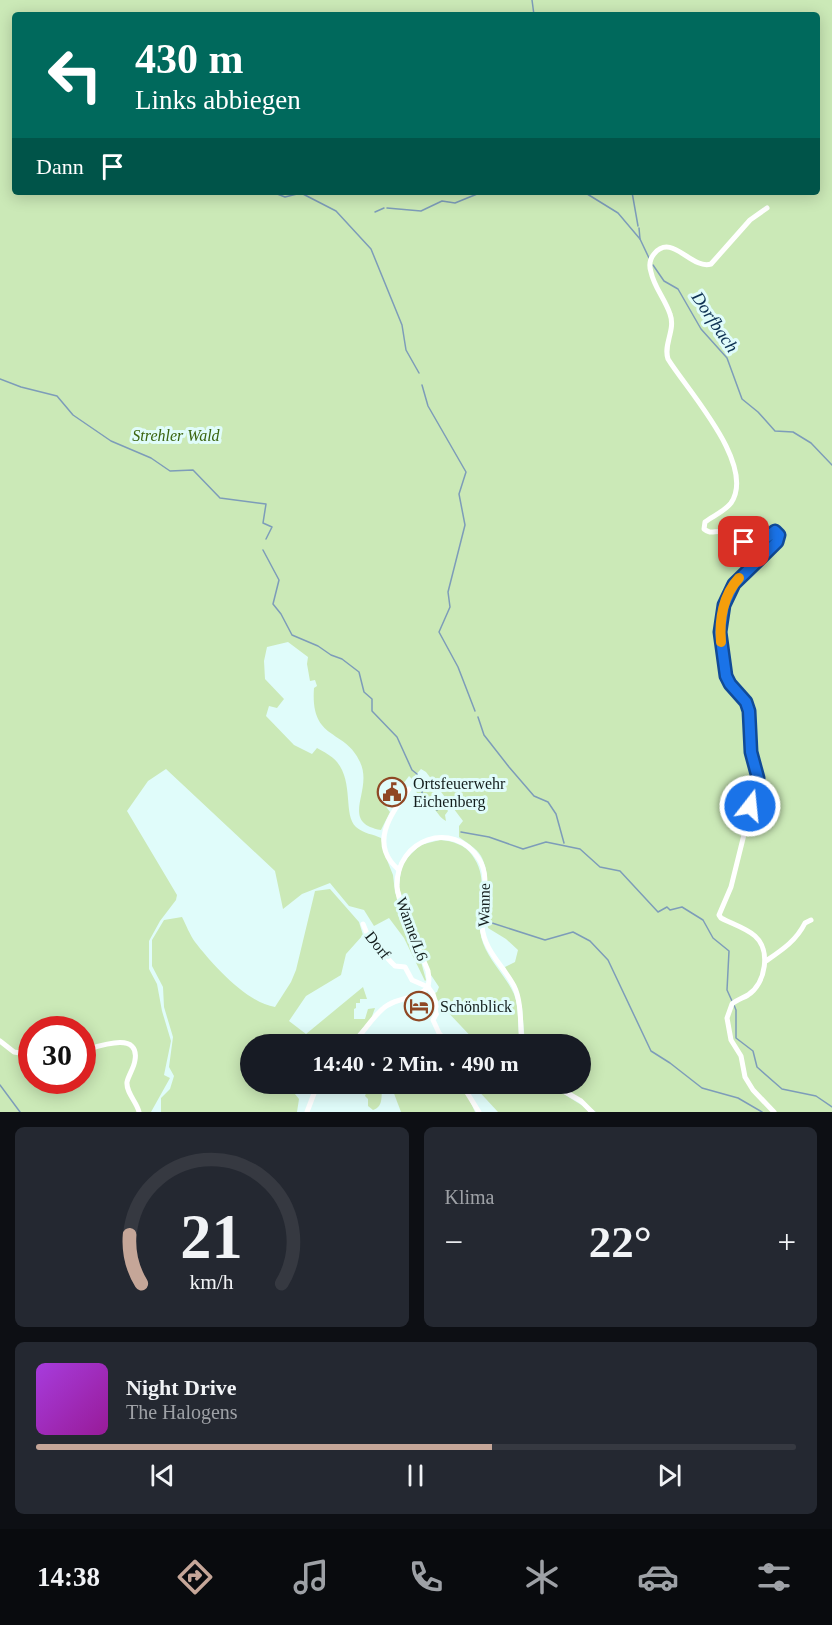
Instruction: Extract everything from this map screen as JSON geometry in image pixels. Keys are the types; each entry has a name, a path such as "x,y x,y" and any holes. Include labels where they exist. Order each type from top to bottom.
{"street":[{"path":"767,208 750,219 711,264 701,265 672,248 660,250 651,261 652,277 672,321 667,348 668,358 712,422 725,444 735,470 737,486 732,502 705,522 704,529 709,532 725,532 744,542 754,543 763,541 773,532 779,535 777,542 734,584 724,605 720,632 726,676 746,702 749,711 751,752 758,778 730,887 720,915 721,918 753,934 764,947 766,961 756,987 734,1003 727,1018 730,1040 741,1056 745,1077 753,1090 774,1112"},
{"path":"399,870 392,864 388,855 383,834 393,811 409,789"},
{"name":"Wanne","path":"399,870 403,859 411,849 423,841 436,838 458,841 473,851 484,870 482,924 484,939 495,960 514,987 519,1005 521,1034"},
{"name":"Wanne/L6","path":"399,870 398,892 428,971 428,987"},
{"path":"766,961 787,947 799,934 805,922 811,920"},
{"name":"Dorf","path":"363,924 368,936 395,966 405,967 412,980 428,987"},
{"path":"361,1034 384,1007 421,994 428,987 437,1005 438,1011 433,1020 434,1026 440,1034"},
{"path":"0,1041 18,1053"},
{"path":"96,1047 125,1042 135,1052 135,1060 127,1083 139,1112"},
{"path":"306,1112 313,1094"},
{"path":"468,1094 478,1112"},
{"path":"569,1094 581,1101 592,1112"}],"green space":[{"name":"Strehler Wald","path":"0,0 832,0 832,1112 596,1112 573,1094 591,1094 591,1034 524,1034 522,1007 505,967 515,962 518,950 488,928 485,864 476,850 459,837 459,826 463,821 426,772 421,769 412,779 409,776 403,784 391,777 378,796 390,812 381,830 368,826 362,820 359,813 363,784 360,762 354,751 323,726 317,718 314,688 317,686 315,680 310,681 308,657 288,642 267,647 264,661 265,679 284,699 277,708 269,706 266,716 294,745 312,754 317,748 333,758 342,770 352,822 362,831 381,838 393,875 395,892 413,942 411,944 420,958 426,980 404,938 389,918 374,926 364,910 349,906 330,883 302,894 283,909 275,871 166,769 148,781 127,811 177,895 149,941 149,969 157,984 171,1041 164,1075 170,1078 151,1112 0,1112"},
{"path":"429,781 448,811 445,815 446,821 417,794 416,786"},
{"path":"440,840 454,843 469,852 478,866 482,887 480,932 486,950 514,994 519,1034 469,1034 433,994 439,987 431,975 399,888 401,868 406,859 420,845"},
{"path":"330,889 359,922 363,935 346,954 341,975 306,996 289,1021 306,1034 240,1034 240,1094 295,1094 299,1099 297,1112 161,1112 161,1098 170,1089 174,1076 169,1067 173,1037 164,1007 163,987 152,966 152,940 164,920 182,917 195,942 220,971 253,998 275,1007 296,970 315,891"},
{"path":"363,987 367,999 360,999 360,1003 356,1003 354,1019 365,1019 368,1009 375,1008 371,1019 357,1034 306,1034"},
{"path":"366,1094 382,1094 381,1103 373,1110 368,1106 368,1099"},
{"path":"394,1094 467,1094 475,1112 401,1112"},
{"path":"481,1094 564,1094 589,1112 498,1112"}],"waterway":[{"name":"Dorfbach","path":"532,0 534,12"},
{"path":"280,195 285,197 293,195"},
{"path":"305,195 336,211 371,249 402,325 406,350 419,373"},
{"path":"387,208 421,211 442,201 455,203 475,195"},
{"path":"589,195 618,213 640,239"},
{"name":"Dorfbach","path":"633,195 638,226"},
{"path":"375,212 384,208"},
{"name":"Dorfbach","path":"639,228 640,239 649,258"},
{"name":"Dorfbach","path":"653,265 664,281 678,289 701,329 727,358 742,399 758,412 775,431 793,432 811,443 832,465"},
{"path":"0,379 57,396 73,415 111,441 151,458 170,471 193,470 220,498 266,504 263,523 272,527 266,539"},
{"path":"422,385 428,406 466,472 459,494 465,525 448,592 450,607 439,632 458,667 475,711"},
{"path":"263,550 279,580 273,604 292,635 342,659 359,672 364,692 372,699 372,711 397,737 412,770 417,774"},
{"path":"478,717 484,735 509,767 534,796 548,802 556,814 564,843"},
{"path":"420,777 424,782 421,798 437,810"},
{"path":"461,832 489,837 523,849 546,842 580,849 600,867 620,871 658,912 667,907 670,910 682,907 703,920 713,938 729,951 727,990 732,1001"},
{"path":"489,922 545,940 573,932 590,941 608,960 651,1051 702,1088 738,1098 762,1112"},
{"path":"734,1005 736,1038 753,1051 757,1067 782,1089 816,1096 832,1107"},
{"path":"0,1085 20,1112"}],"slow traffic":[{"path":"721,642 720,632 724,605 739,578"}],"place":[{"name":"Ortsfeuerwehr Eichenberg","path":"392,792"},
{"name":"Schönblick","path":"419,1006"}],"route":[{"path":"744,542 759,543 775,531 779,535 777,542 734,584 724,605 720,632 726,676 746,702 749,711 751,752 758,773 750,806"}]}
